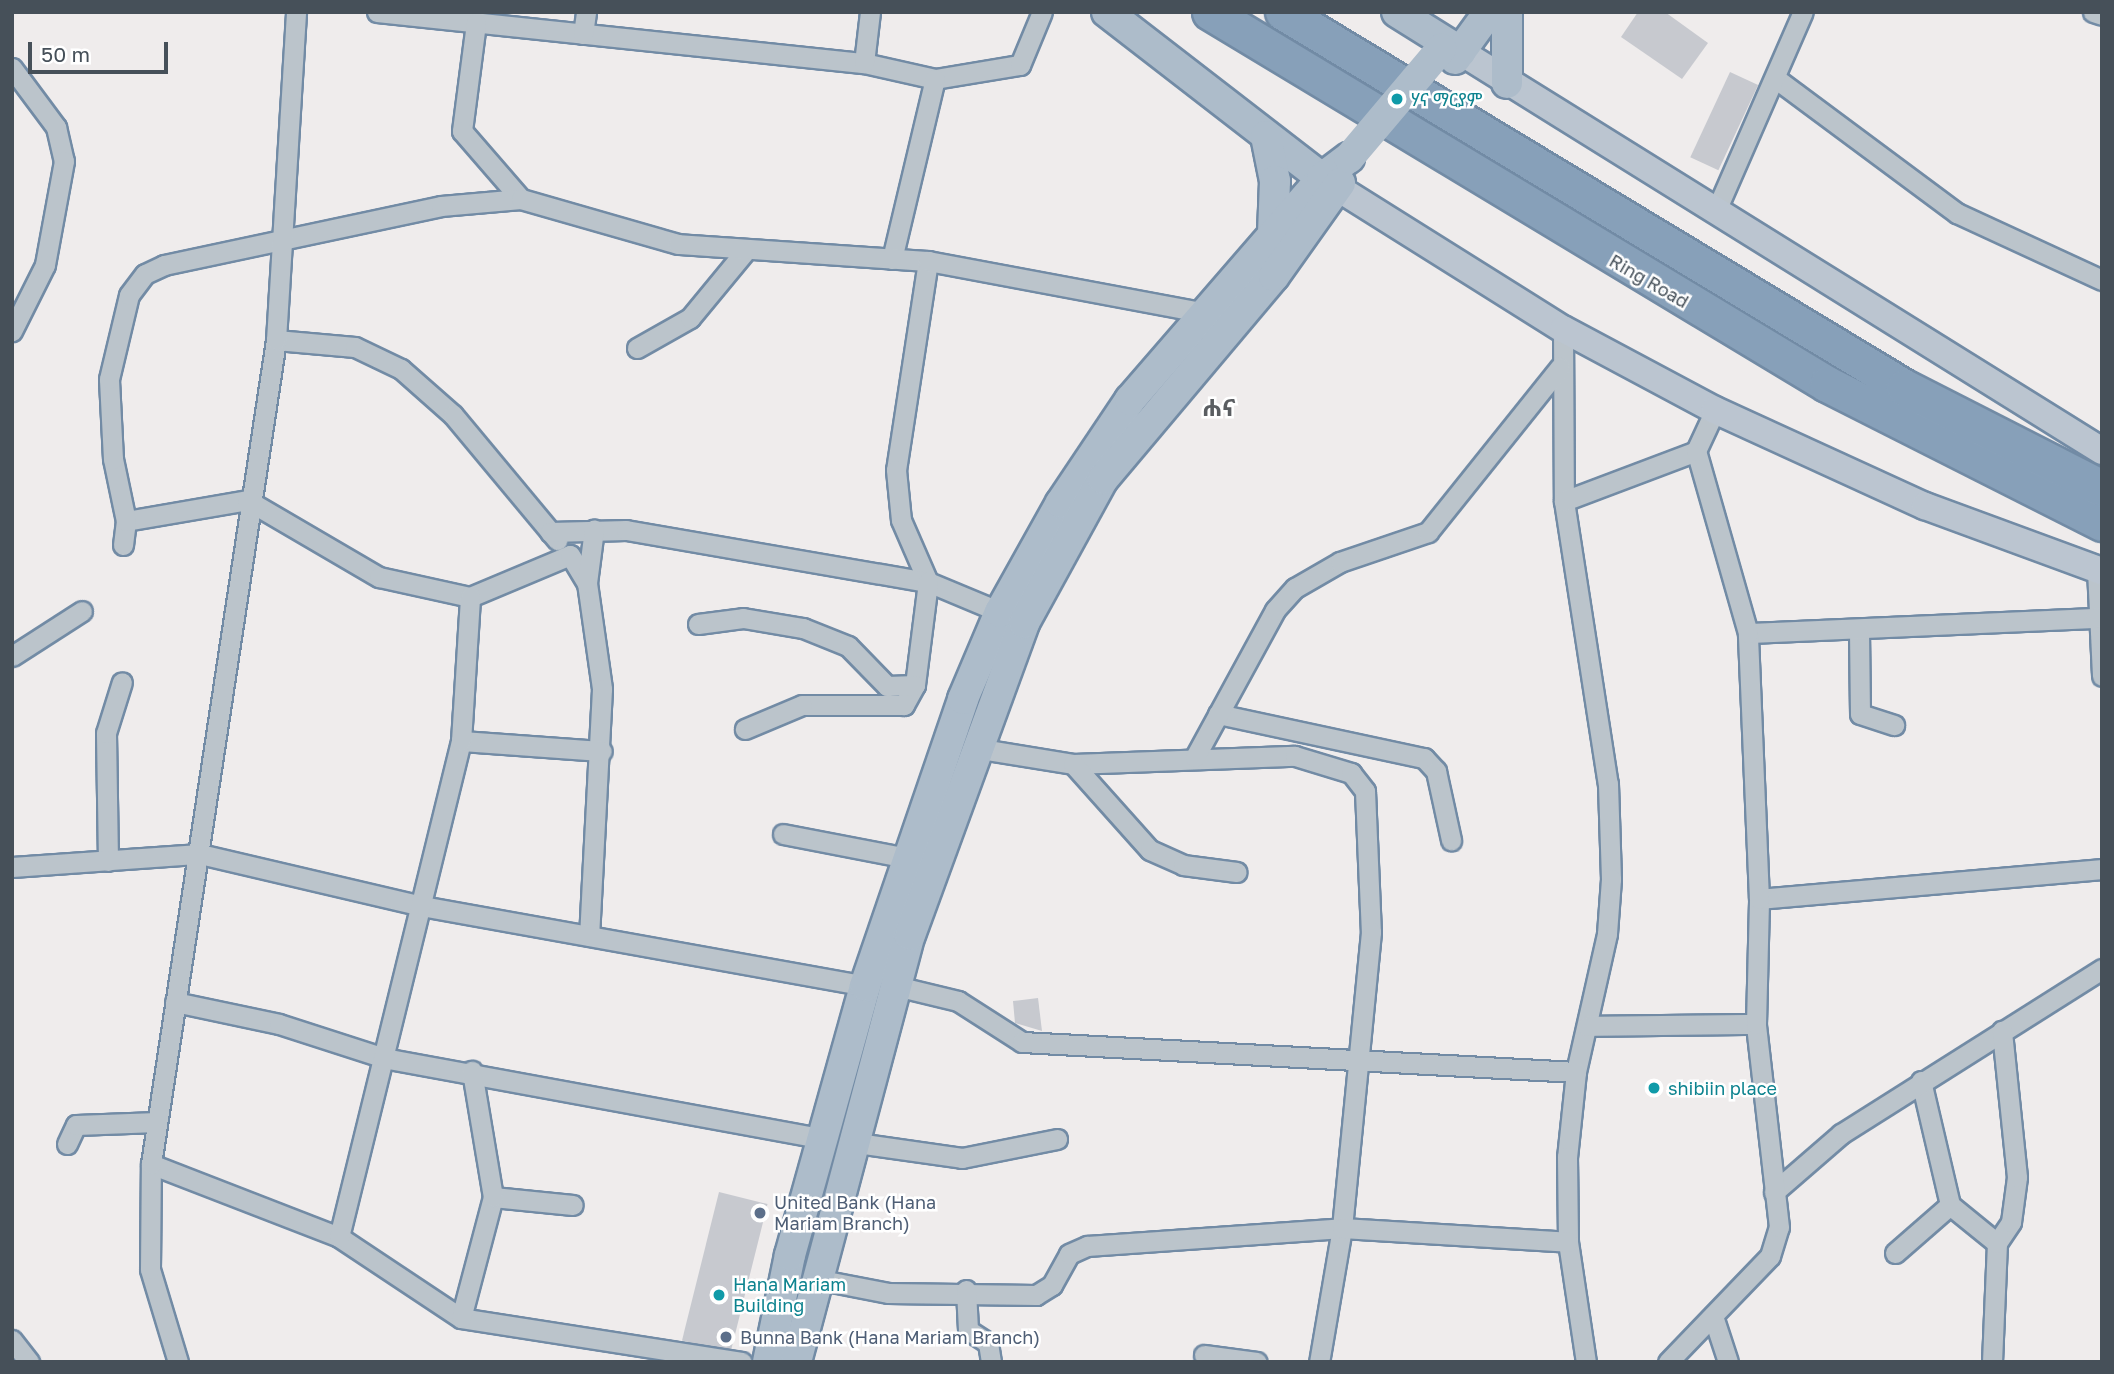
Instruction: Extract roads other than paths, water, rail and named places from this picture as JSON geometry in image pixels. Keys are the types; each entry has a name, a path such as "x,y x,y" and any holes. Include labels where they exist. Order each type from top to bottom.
{"highway":[{"name":"Ring Road","path":"1210,12 1827,384 2102,523"},
{"name":"Ring Road","path":"1283,12 1880,373 2102,488"}],"main road":[{"path":"1107,12 1328,182"},
{"path":"1397,12 1451,51"},
{"path":"1451,51 1465,12"},
{"path":"768,1362 836,1141 896,985 944,796 1000,612 1060,503 1130,400 1273,233 1328,182 1357,163 1451,51 1489,12"},
{"path":"1507,12 1507,83"},
{"path":"1266,136 1275,181 1273,233"},
{"path":"796,1362 816,1279 836,1141 865,986 908,858 975,748 1024,622 1102,479 1299,245 1328,182"}],"street":[{"path":"178,1362 150,1269 151,1164 200,854 247,500 276,340 296,12"},
{"path":"377,12 864,63 935,79 1020,65 1042,12"},
{"path":"583,34 586,12"},
{"path":"864,63 870,12"},
{"path":"1715,213 1802,12"},
{"path":"2094,12 2102,15"},
{"path":"476,23 462,131 521,199"},
{"path":"1451,51 2101,447"},
{"path":"12,68 56,127 64,161 45,265 12,331"},
{"path":"1775,78 1957,213 2102,280"},
{"path":"892,259 935,79"},
{"path":"1328,182 1563,329 1715,410 1925,506 2099,570 2096,618 2102,676"},
{"path":"123,545 126,521 113,459 109,379 129,295 145,274 164,265 280,244 441,206 521,199 638,236 746,250 928,261 1205,313"},
{"path":"637,348 690,318 746,250"},
{"path":"745,729 802,705 904,705 915,685 928,582 901,520 896,470 928,261"},
{"path":"1563,329 1560,368 1564,501 1608,784 1607,934 1576,1072 1568,1242 1586,1362"},
{"path":"276,340 355,347 401,369 453,415 570,555 587,583"},
{"path":"1195,757 1275,610 1294,588 1340,562 1428,533 1560,368"},
{"path":"1668,1362 1770,1256 1779,1227 1756,1024 1759,899 1748,633 1696,451 1715,410"},
{"path":"1564,501 1696,451"},
{"path":"126,521 247,500 379,577 470,597 570,555"},
{"path":"550,531 594,529 928,582 1000,612"},
{"path":"589,936 602,751 602,689 587,583 594,529"},
{"path":"339,1237 461,741 470,597"},
{"path":"12,656 82,611"},
{"path":"698,624 743,618 803,628 848,646 887,686 915,685"},
{"path":"1748,633 1859,632 2096,618"},
{"path":"1859,632 1860,714 1894,725"},
{"path":"108,861 106,733 122,682"},
{"path":"1218,714 1424,758 1436,771 1451,840"},
{"path":"461,741 602,751"},
{"path":"975,748 1073,764 1195,757 1295,756 1351,773 1365,791 1371,932 1355,1056 1342,1228 1319,1362"},
{"path":"1073,764 1150,850 1183,865 1237,872"},
{"path":"783,834 908,858"},
{"path":"12,867 200,854 422,906 865,986"},
{"path":"1759,899 2102,869"},
{"path":"1774,1192 1841,1133 1921,1080 2102,969"},
{"path":"896,985 958,1001 1022,1042 1355,1056 1576,1072"},
{"path":"175,1002 279,1024 384,1058 472,1071 836,1141 962,1158 1058,1139"},
{"path":"1587,1026 1756,1024"},
{"path":"1992,1362 1997,1243 2011,1222 2017,1177 2002,1031"},
{"path":"461,1318 493,1197 472,1071"},
{"path":"1921,1080 1950,1205 1997,1243"},
{"path":"67,1144 76,1125 157,1122"},
{"path":"151,1164 339,1237 461,1318 742,1362"},
{"path":"493,1197 573,1205"},
{"path":"1895,1253 1950,1205"},
{"path":"816,1279 888,1293 966,1290 1045,1292 1069,1254 1087,1246 1342,1228 1568,1242"},
{"path":"966,1290 966,1323 988,1343 991,1362"},
{"path":"1713,1316 1728,1362"},
{"path":"12,1340 29,1362"},
{"path":"1204,1355 1257,1362"}],"place":[{"name":"ሃና ማርያም","path":"1397,99"},
{"name":"shibiin place","path":"1654,1088"},
{"name":"United Bank (Hana Mariam Branch)","path":"760,1213"},
{"name":"Hana Mariam Building","path":"719,1295"},
{"name":"Bunna Bank (Hana Mariam Branch)","path":"726,1337"}],"district":[{"name":"ሐና","path":"1219,407"}]}
